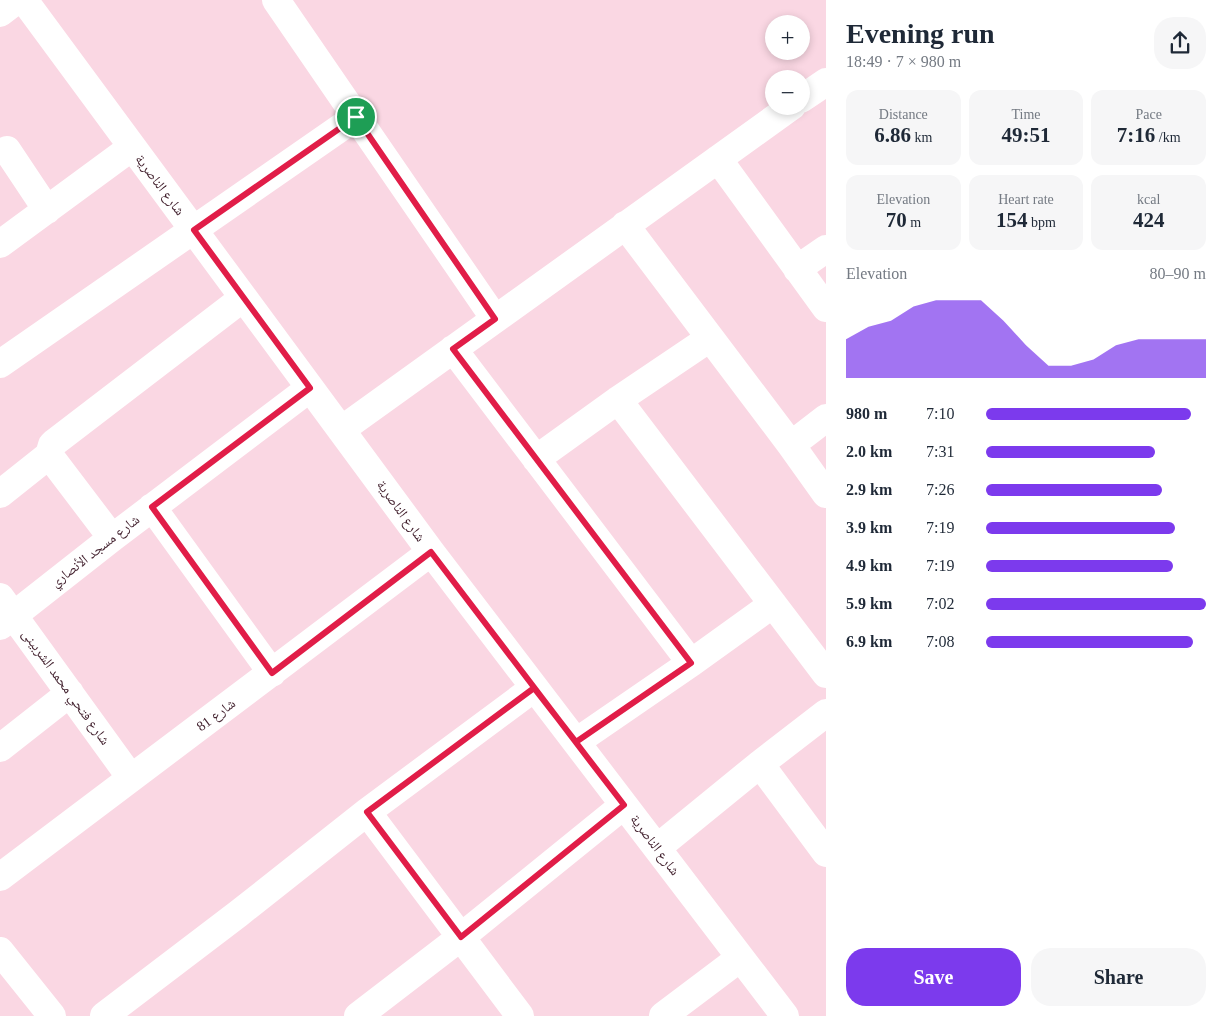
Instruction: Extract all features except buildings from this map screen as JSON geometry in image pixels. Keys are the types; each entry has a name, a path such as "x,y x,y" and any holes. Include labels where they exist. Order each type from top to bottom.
{"street":[{"path":"0,13 17,0"},
{"name":"شارع الناصرية","path":"24,0 431,552 785,1016"},
{"path":"276,0 495,319"},
{"path":"810,93 826,82"},
{"path":"341,430 779,115"},
{"path":"0,364 356,117"},
{"path":"0,244 132,147"},
{"path":"7,150 47,210"},
{"path":"718,159 826,308"},
{"path":"625,225 826,494"},
{"path":"798,269 826,249"},
{"path":"0,494 49,455 55,442 243,298"},
{"path":"536,459 618,400 710,338"},
{"path":"453,349 691,663"},
{"name":"شارع مسجد الأنصاري","path":"4,613 112,538 310,388"},
{"path":"618,400 826,674"},
{"path":"791,445 826,418"},
{"path":"49,455 112,538"},
{"path":"152,507 272,673"},
{"name":"شارع 81","path":"0,877 431,552"},
{"path":"576,742 773,604"},
{"name":"شارع فتحي محمد الشربينى","path":"4,613 70,694 132,778"},
{"path":"104,1016 238,914 367,812 534,688"},
{"path":"0,748 70,694"},
{"path":"657,848 826,713"},
{"path":"760,764 826,854"},
{"path":"358,1016 461,937 624,805"},
{"path":"367,812 520,1016"},
{"path":"0,951 52,1016"},
{"path":"663,1016 740,958"}],"route":[{"path":"356,117 194,230 310,388 152,507 272,673 431,552 534,688 624,805 461,937 367,812 534,688 576,742 691,663 453,349 495,319 356,117"}]}
